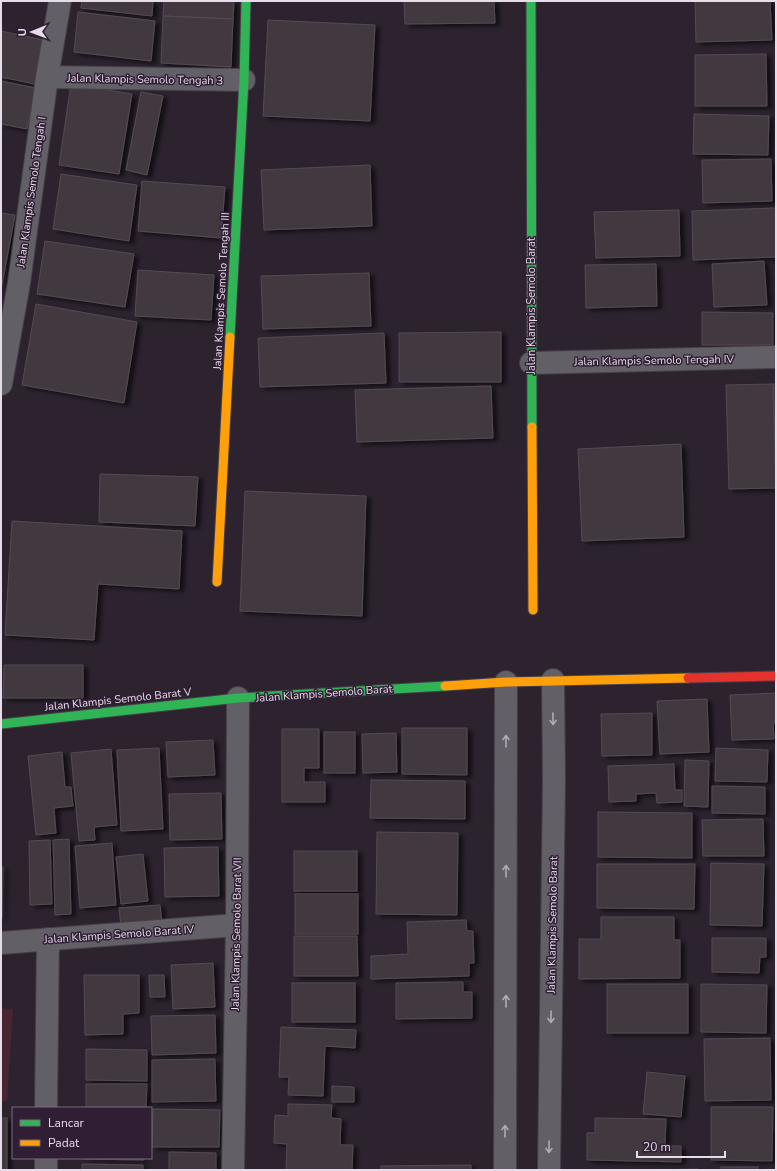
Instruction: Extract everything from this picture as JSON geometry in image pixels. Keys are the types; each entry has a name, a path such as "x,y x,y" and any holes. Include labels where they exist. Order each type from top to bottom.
{"street":[{"name":"Jalan Klampis Semolo Tengah I","path":"1,384 18,283 47,77 60,1"},
{"name":"Jalan Klampis Semolo Tengah III","path":"217,582 244,80 246,1"},
{"name":"Jalan Klampis Semolo Barat","path":"531,1 533,610"},
{"name":"Jalan Klampis Semolo Tengah 3","path":"47,77 244,80"},
{"name":"Jalan Klampis Semolo Tengah IV","path":"531,363 776,357"},
{"name":"Jalan Klampis Semolo Barat","path":"238,698 553,680 776,676"},
{"name":"Jalan Klampis Semolo Barat","path":"549,1170 554,779 553,680"},
{"path":"505,1170 506,682"},
{"name":"Jalan Klampis Semolo Barat V","path":"1,724 238,698"},
{"name":"Jalan Klampis Semolo Barat VII","path":"233,1170 237,925 238,698"},
{"name":"Jalan Klampis Semolo Barat IV","path":"1,943 237,925"},
{"path":"46,1107 48,939"},
{"path":"46,1159 46,1170"}],"shaded area":[{"path":"1,1009 13,1009 7,1101 1,1101"}],"building":[{"path":"82,1 153,1 152,16 81,8"},
{"path":"164,1 234,1 233,19 163,16"},
{"path":"404,1 494,1 495,23 405,24"},
{"path":"695,1 770,1 772,40 696,42"},
{"path":"78,12 155,21 151,61 74,52"},
{"path":"163,16 233,19 231,67 161,63"},
{"path":"268,20 375,25 370,121 263,116"},
{"path":"1,31 48,41 39,85 1,77"},
{"path":"766,54 767,106 695,106 695,55"},
{"path":"1,81 36,88 27,129 1,124"},
{"path":"71,84 132,94 119,174 59,165"},
{"path":"141,92 163,96 147,175 126,170"},
{"path":"694,114 769,116 768,155 693,154"},
{"path":"771,159 772,201 703,203 702,160"},
{"path":"370,165 372,226 264,230 261,170"},
{"path":"61,174 137,185 129,241 53,229"},
{"path":"142,181 225,187 221,238 138,231"},
{"path":"776,208 776,257 693,260 692,211"},
{"path":"679,210 680,256 596,258 594,212"},
{"path":"1,213 15,215 1,290"},
{"path":"45,241 134,254 125,307 37,294"},
{"path":"764,261 767,305 714,307 712,264"},
{"path":"656,264 657,306 586,308 585,265"},
{"path":"138,270 214,275 211,320 135,316"},
{"path":"369,273 371,326 263,329 261,276"},
{"path":"36,304 137,322 124,403 22,385"},
{"path":"702,312 773,313 773,345 702,345"},
{"path":"501,332 501,382 399,382 399,333"},
{"path":"384,333 386,383 260,387 258,338"},
{"path":"773,384 776,384 776,468"},
{"path":"773,384 776,488 729,489 726,385"},
{"path":"491,386 493,438 357,442 355,390"},
{"path":"681,444 684,537 582,541 578,449"},
{"path":"100,474 198,477 195,526 99,522"},
{"path":"245,491 366,496 362,616 240,611"},
{"path":"12,521 182,531 179,589 98,584 94,640 5,635"},
{"path":"4,665 83,665 83,698 3,698"},
{"path":"776,693 776,723 773,723 774,739 732,740 730,695"},
{"path":"707,699 709,752 660,754 657,701"},
{"path":"652,713 652,755 602,756 601,714"},
{"path":"402,728 467,728 467,775 402,774"},
{"path":"282,729 319,729 319,768 304,768 304,782 325,782 325,802 282,802"},
{"path":"324,732 355,732 355,773 324,773"},
{"path":"396,733 397,772 363,773 362,734"},
{"path":"213,740 215,775 168,777 166,742"},
{"path":"159,748 163,829 121,831 117,750"},
{"path":"716,748 768,750 767,782 715,781"},
{"path":"111,749 117,825 94,827 95,840 79,841 71,753"},
{"path":"62,752 65,787 71,787 73,806 54,808 56,833 36,835 28,756"},
{"path":"685,760 709,761 708,807 684,806"},
{"path":"674,764 675,790 682,790 682,802 657,803 656,793 636,794 636,801 609,802 608,766"},
{"path":"371,780 465,781 465,819 370,818"},
{"path":"712,786 765,787 765,814 712,813"},
{"path":"221,793 222,839 170,840 169,794"},
{"path":"598,812 692,813 692,858 598,857"},
{"path":"763,819 764,856 703,856 702,820"},
{"path":"377,832 458,833 457,915 376,914"},
{"path":"69,839 71,914 55,915 53,840"},
{"path":"50,840 52,904 30,905 29,841"},
{"path":"112,843 116,905 80,908 75,846"},
{"path":"218,847 219,896 165,897 164,848"},
{"path":"294,851 357,851 357,891 294,891"},
{"path":"143,854 148,901 121,904 116,857"},
{"path":"711,863 764,864 762,926 710,925"},
{"path":"597,864 695,864 694,909 597,908"},
{"path":"1,867 3,867 2,918 1,918"},
{"path":"295,894 358,894 358,934 295,934"},
{"path":"160,905 162,922 121,926 119,908"},
{"path":"601,917 674,917 674,940 680,940 680,978 579,979 579,939 601,939"},
{"path":"466,920 467,931 473,931 474,963 469,963 469,976 371,979 371,956 408,954 407,922"},
{"path":"294,936 357,936 358,976 294,976"},
{"path":"712,938 766,938 766,957 760,957 759,973 712,972"},
{"path":"213,963 215,1007 173,1009 171,965"},
{"path":"84,975 139,975 139,1013 123,1014 123,1034 85,1035"},
{"path":"149,975 164,975 165,997 150,997"},
{"path":"463,982 463,992 472,992 472,1018 396,1019 396,983"},
{"path":"292,983 355,983 355,1022 292,1022"},
{"path":"607,984 688,984 688,1033 607,1033"},
{"path":"701,984 767,985 766,1033 701,1032"},
{"path":"215,1015 216,1053 152,1055 151,1016"},
{"path":"281,1027 356,1030 355,1048 325,1046 323,1096 288,1095 289,1077 279,1077"},
{"path":"770,1038 771,1100 705,1101 704,1039"},
{"path":"86,1049 147,1050 147,1081 86,1080"},
{"path":"215,1059 216,1101 152,1102 152,1060"},
{"path":"647,1072 685,1076 681,1117 643,1114"},
{"path":"86,1084 147,1084 146,1107 86,1107"},
{"path":"332,1086 354,1087 354,1102 332,1102"},
{"path":"288,1104 332,1105 331,1118 341,1119 340,1145 353,1145 352,1170 286,1170 287,1144 274,1143 275,1115 288,1116"},
{"path":"711,1107 773,1107 772,1161 711,1160"},
{"path":"153,1109 220,1110 219,1147 152,1147"},
{"path":"1,1118 7,1118 7,1170 1,1170"},
{"path":"595,1118 666,1119 665,1146 681,1146 681,1162 587,1160 587,1133 595,1133"},
{"path":"169,1152 216,1153 216,1170 169,1170"},
{"path":"83,1159 144,1159 144,1160"},
{"path":"82,1164 143,1165 143,1170 82,1170"},
{"path":"471,1165 471,1170 381,1170 381,1166"},
{"path":"721,1167 758,1167 758,1170 721,1170"},
{"path":"698,1169 698,1170 649,1170"}],"traffic: fast":[{"path":"230,337 244,80 246,1"},
{"path":"531,1 532,427"},
{"path":"1,724 238,698 445,686"}],"traffic: slow":[{"path":"217,582 230,337"},
{"path":"532,427 533,610"},
{"path":"445,686 506,682 688,678"}],"traffic: jam":[{"path":"688,678 776,676"}]}
